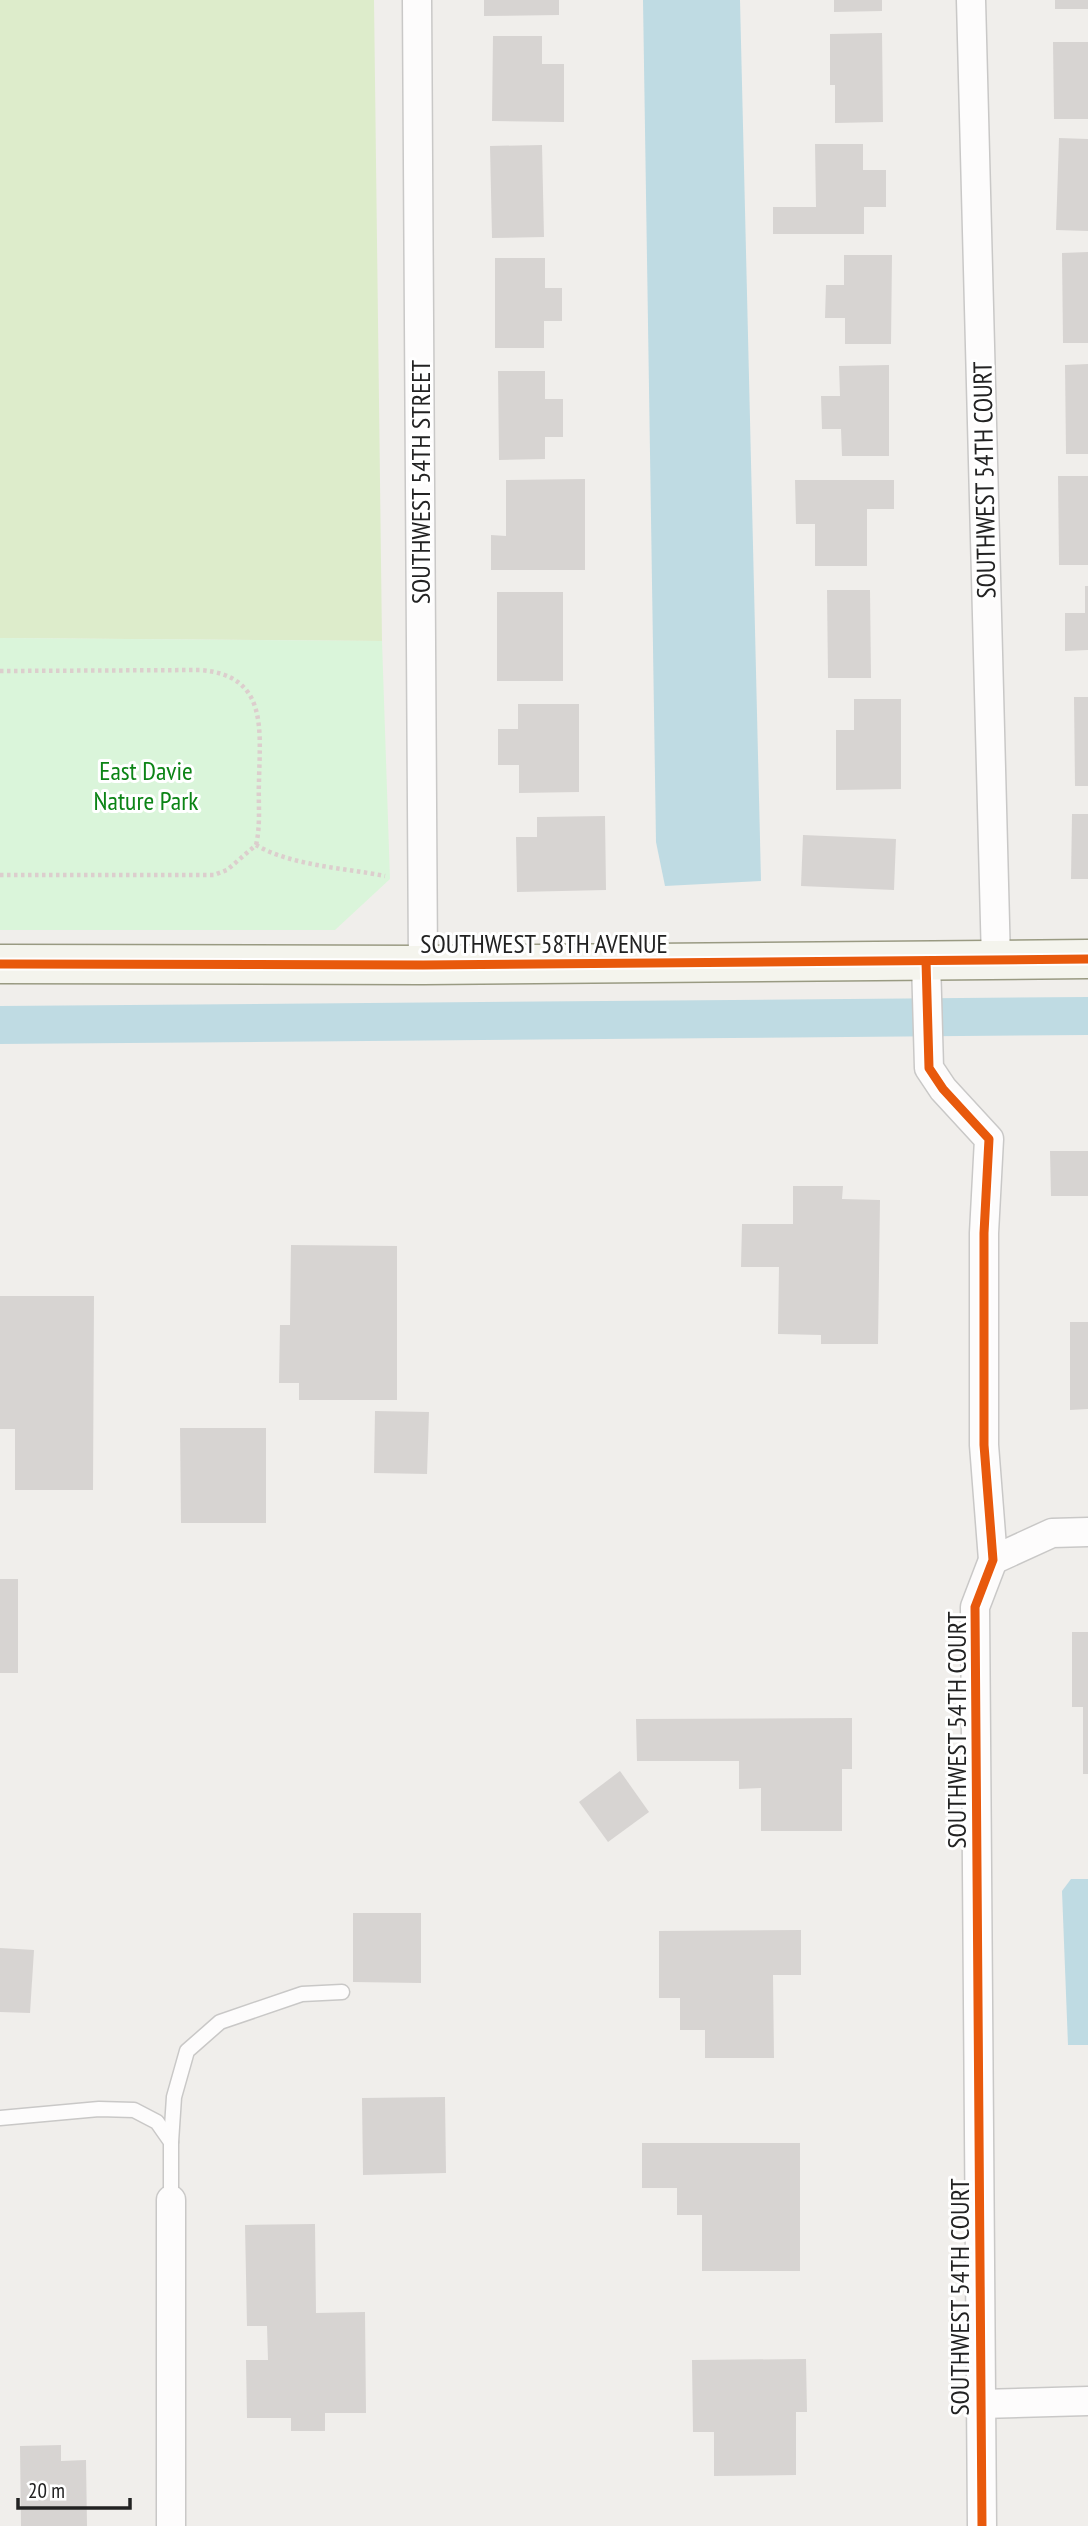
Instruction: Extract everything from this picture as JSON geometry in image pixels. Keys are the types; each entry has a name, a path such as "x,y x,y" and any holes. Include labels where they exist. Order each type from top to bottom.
{"street":[{"name":"SOUTHWEST 54TH STREET","path":"417,0 424,965"},
{"name":"SOUTHWEST 54TH COURT","path":"971,0 996,961"},
{"name":"SOUTHWEST 58TH AVENUE","path":"0,964 424,965 1088,959"},
{"name":"SOUTHWEST 54TH COURT","path":"926,961 929,1068 943,1089 989,1139 984,1233 984,1445 993,1560 975,1607 982,2526"},
{"path":"993,1560 1052,1533 1088,1532"},
{"path":"171,2200 171,2526"},
{"path":"981,2403 1088,2401"}],"lane":[{"path":"171,2200 174,2097 187,2051 220,2022 302,1994 342,1992"},
{"path":"0,2118 99,2109 134,2110 157,2122 171,2142"}],"path":[{"path":"0,671 200,670 217,671 230,676 243,686 253,699 258,716 259,827 256,845 227,870 214,875 0,876"},
{"path":"256,845 289,858 385,876"}],"green space":[{"path":"0,0 374,0 382,641 0,638"},
{"name":"East Davie Nature Park","path":"0,638 382,641 390,879 335,930 0,930"}],"water":[{"path":"643,0 740,0 761,881 665,886 656,842"},
{"path":"1071,1879 1088,1879 1088,2045 1068,2045 1062,1891"}],"building":[{"path":"484,0 559,0 559,15 484,16"},
{"path":"834,0 882,0 882,11 834,12"},
{"path":"1055,0 1088,0 1088,9 1055,9"},
{"path":"882,33 883,122 835,123 835,85 830,85 830,34"},
{"path":"493,36 542,36 542,64 564,64 564,122 492,121"},
{"path":"1053,42 1088,42 1088,119 1054,119"},
{"path":"1059,138 1088,139 1088,231 1056,230"},
{"path":"815,144 863,144 863,170 886,170 886,207 864,207 864,234 773,234 773,207 816,207"},
{"path":"542,145 544,237 492,238 490,146"},
{"path":"1088,252 1088,343 1063,343 1062,253"},
{"path":"844,255 892,255 891,344 845,344 845,318 825,318 826,285 844,285"},
{"path":"495,258 545,258 545,288 562,288 562,321 544,321 544,348 495,348"},
{"path":"1088,364 1088,454 1066,454 1065,365"},
{"path":"889,365 889,456 842,456 841,429 822,429 821,396 840,396 839,366"},
{"path":"498,371 545,371 545,399 563,399 563,437 545,437 545,459 499,460"},
{"path":"1058,476 1088,476 1088,565 1059,565"},
{"path":"585,479 585,570 491,570 491,535 506,536 506,480"},
{"path":"795,480 894,480 894,509 867,509 867,566 815,566 815,524 796,524"},
{"path":"1085,586 1088,586 1088,650 1065,651 1065,613 1085,613"},
{"path":"827,590 870,590 871,678 828,678"},
{"path":"497,592 563,592 563,681 497,681"},
{"path":"1074,697 1088,697 1088,786 1075,786"},
{"path":"854,699 901,699 901,789 836,790 836,730 854,730"},
{"path":"518,704 579,704 579,792 519,793 519,765 498,765 498,729 518,729"},
{"path":"1072,814 1088,814 1088,879 1071,879"},
{"path":"605,816 606,890 517,892 516,837 537,837 537,817"},
{"path":"803,835 896,839 894,890 801,886"},
{"path":"1050,1151 1088,1151 1088,1196 1051,1196"},
{"path":"793,1186 843,1186 842,1199 880,1200 878,1344 821,1344 821,1335 778,1334 779,1267 741,1267 742,1224 793,1224"},
{"path":"291,1245 397,1246 397,1400 299,1400 299,1383 279,1383 280,1325 290,1325"},
{"path":"0,1296 94,1296 93,1490 15,1490 15,1429 0,1429"},
{"path":"1070,1322 1088,1322 1088,1409 1070,1410"},
{"path":"375,1411 429,1412 427,1474 374,1473"},
{"path":"180,1428 266,1428 266,1523 181,1523"},
{"path":"0,1579 18,1579 18,1673 0,1673"},
{"path":"1072,1632 1088,1632 1088,1774 1083,1774 1083,1707 1072,1707"},
{"path":"852,1718 852,1769 842,1769 842,1831 761,1831 761,1788 739,1789 739,1761 637,1761 636,1719"},
{"path":"620,1771 649,1812 608,1842 579,1802"},
{"path":"353,1913 421,1913 421,1983 353,1982"},
{"path":"801,1930 801,1975 773,1975 774,2058 705,2058 705,2030 680,2030 680,1998 659,1998 659,1931"},
{"path":"0,1948 34,1950 30,2013 0,2012"},
{"path":"445,2097 446,2173 363,2175 362,2098"},
{"path":"642,2143 800,2143 800,2271 702,2271 702,2215 677,2215 677,2188 642,2188"},
{"path":"315,2224 316,2313 365,2312 366,2413 325,2413 325,2431 291,2431 291,2418 247,2418 246,2360 268,2360 267,2326 247,2326 245,2225"},
{"path":"806,2359 807,2412 796,2412 796,2475 714,2476 714,2432 693,2432 692,2360"},
{"path":"61,2445 61,2461 86,2460 87,2526 21,2526 20,2446"}],"waterway":[{"path":"0,1025 1088,1016"}],"cycle path":[{"path":"0,964 423,965 1088,959"},
{"path":"926,961 929,1068 943,1089 989,1139 984,1233 984,1445 993,1560 975,1607 982,2526"}]}
